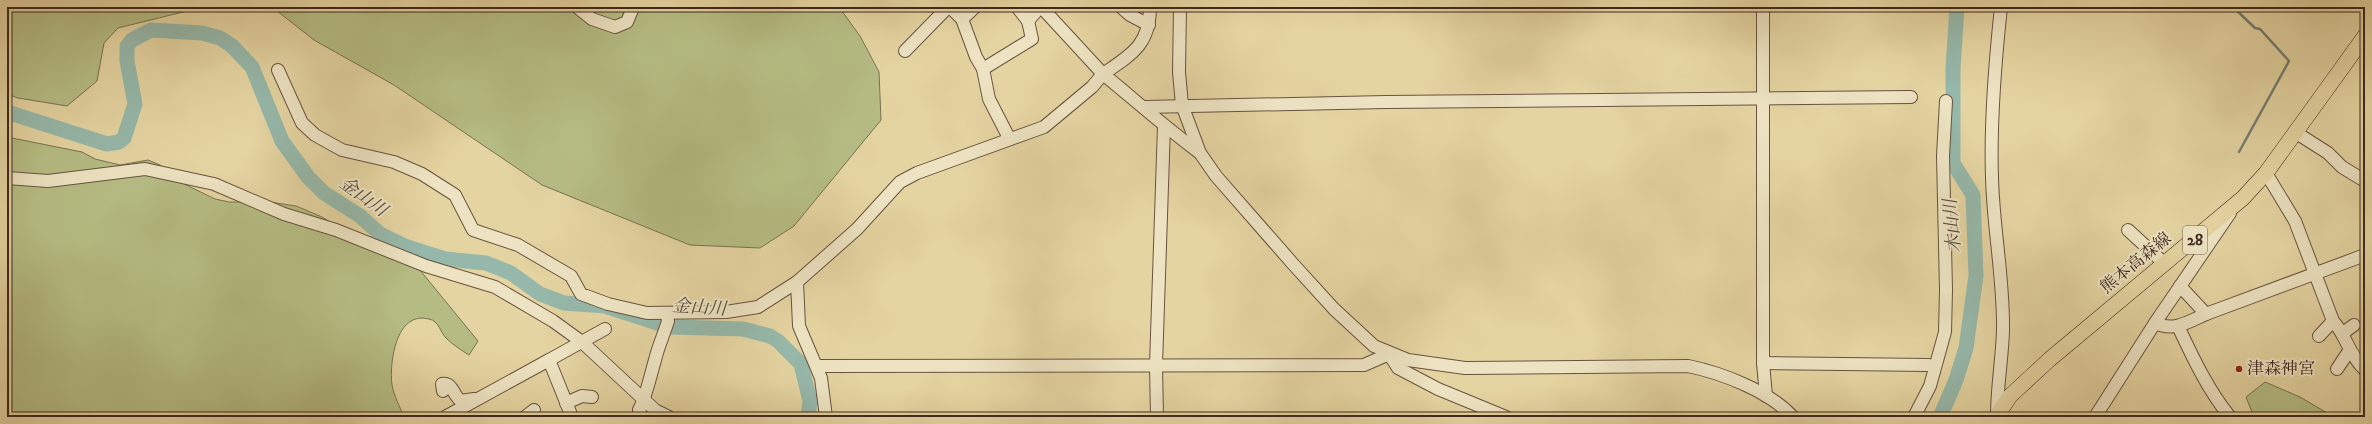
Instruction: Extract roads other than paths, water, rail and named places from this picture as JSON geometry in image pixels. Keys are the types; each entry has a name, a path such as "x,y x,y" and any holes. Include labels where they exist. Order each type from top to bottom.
{"main road":[{"name":"熊本高森線","path":"1996,416 2010,396 2050,359 2235,206 2266,173 2365,36"}],"street":[{"path":"577,7 592,19 616,27 627,22 631,14 631,7"},
{"path":"905,50 949,7 962,18 976,57 983,69 989,99 1009,138"},
{"path":"962,18 975,7"},
{"path":"983,69 1032,39 1028,21 1017,7"},
{"path":"1121,7 1130,15 1149,25"},
{"path":"278,70 302,123 315,135 342,150 394,162 422,174 454,195 473,230 518,245 572,276 581,294 608,304 647,313 667,315 726,312 758,307 797,282 857,229 900,182 917,173 1009,138 1044,127 1092,87 1103,74 1133,53 1148,34 1150,7"},
{"path":"1180,7 1179,72 1182,105 1200,153 1216,176 1334,309 1374,346 1390,354 1408,360 1465,368 1688,366 1714,371 1766,396 1786,409 1793,417"},
{"path":"1763,7 1763,363 1766,396"},
{"path":"1996,416 1997,385 2003,332 2000,266 1992,177 1994,74 2001,7"},
{"path":"1028,21 1039,8 1044,10 1103,74 1144,107 1164,126 1200,153"},
{"path":"1144,107 1182,105 1764,97 1911,97"},
{"path":"1914,417 1930,386 1944,332 1946,290 1943,156 1946,101"},
{"path":"1156,417 1156,365 1164,126"},
{"path":"2295,132 2328,153 2342,167 2363,177"},
{"path":"7,178 48,181 145,169 214,184 284,214 336,230 426,266 495,287 553,321 582,342 655,410 669,417"},
{"path":"2266,173 2295,221 2333,321 2343,333 2349,351 2365,370"},
{"path":"2095,417 2155,323 2235,206"},
{"path":"2128,230 2165,264"},
{"path":"2155,323 2164,328 2178,326 2206,314 2365,255"},
{"path":"797,282 799,326 821,378 826,417"},
{"path":"2180,286 2206,314"},
{"path":"642,417 639,410 644,399 644,393 650,382 668,321 667,315"},
{"path":"2319,336 2333,321"},
{"path":"2343,333 2354,324"},
{"path":"2178,326 2192,357 2215,396 2230,417"},
{"path":"445,417 604,329"},
{"path":"2337,369 2349,351"},
{"path":"817,366 1364,365 1390,354"},
{"path":"1390,354 1398,368 1438,389 1506,417"},
{"path":"549,360 572,417"},
{"path":"1763,363 1929,365"},
{"path":"442,390 442,384 446,384 450,386 456,398 461,401 477,399"},
{"path":"566,403 582,396 592,397"}],"waterway":[{"name":"木山川","path":"1940,417 1956,380 1966,348 1976,276 1973,195 1953,163 1953,69 1957,7"},
{"path":"2233,7 2255,28 2260,29 2289,61 2239,152"},
{"name":"金山川","path":"7,112 107,144 119,142 124,138 135,104 127,61 127,46 132,40 151,30 202,33 220,38 232,46 252,67 282,141 308,177 324,193 360,216 380,234 407,247 445,259 486,263 511,273 540,294 564,303 605,306 670,327 743,329 770,336 778,341 801,364 810,401 808,417"}],"place":[{"name":"津森神宮","path":"2239,369"}]}
